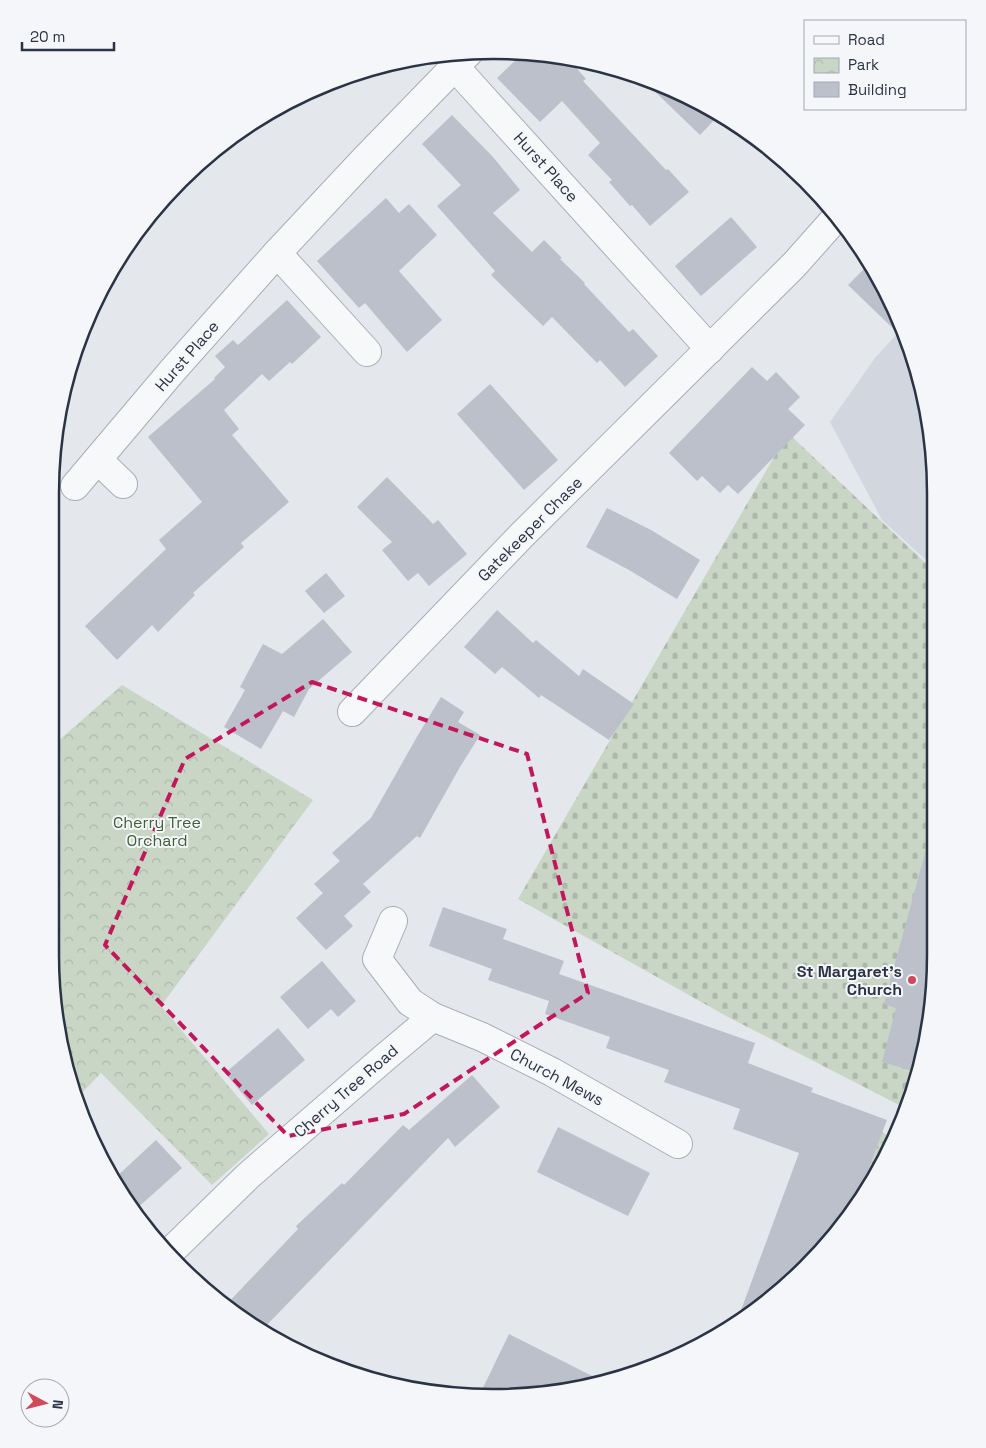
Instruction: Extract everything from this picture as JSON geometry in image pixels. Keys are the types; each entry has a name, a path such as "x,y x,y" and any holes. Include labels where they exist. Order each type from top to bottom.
{"street":[{"name":"Hurst Place","path":"75,486 173,370 277,254 364,160 462,60"},
{"name":"Hurst Place","path":"462,60 637,267 710,349"},
{"name":"Gatekeeper Chase","path":"352,712 521,536 794,265 832,222"},
{"path":"277,254 367,352"},
{"path":"98,460 123,484"},
{"path":"393,921 377,959 410,1002 433,1017"},
{"name":"Church Mews","path":"433,1017 552,1072 678,1144"},
{"name":"Cherry Tree Road","path":"174,1248 248,1176 382,1058 433,1017"}],"highlighted area":[{"path":"312,682 527,754 588,993 404,1114 288,1136 105,945 185,759"}],"shaded area":[{"path":"897,334 912,381 924,436 927,493 927,561 882,520 830,422 875,358"}],"green space":[{"path":"788,433 927,564 926,983 924,1012 919,1040 900,1105 728,1017 518,899"},
{"name":"Cherry Tree Orchard","path":"122,685 313,800 161,1006 269,1134 212,1185 101,1073 82,1093 67,1040 62,1012 60,983 59,740"},
{"path":"878,1130 887,1135 869,1172 850,1202"}],"building":[{"path":"516,60 550,62 575,67 586,79 583,81 689,192 650,226 609,182 612,180 588,155 600,143 562,101 540,122 497,78"},
{"path":"653,90 714,120 700,135"},
{"path":"452,115 493,157 520,190 493,213 532,252 544,240 629,332 633,329 658,356 625,387 600,360 597,363 552,317 543,326 491,275 495,271 437,206 461,185 422,144"},
{"path":"386,198 399,213 409,204 437,235 399,271 442,320 407,352 365,303 359,308 317,261"},
{"path":"731,217 757,247 701,296 675,266"},
{"path":"864,269 895,331 848,285"},
{"path":"287,300 321,337 292,364 290,362 269,381 262,374 224,410 239,429 232,435 289,502 241,543 244,547 193,593 195,595 158,632 152,625 117,660 85,626 166,549 159,540 202,502 148,437 215,379 225,367 215,356 233,340 238,345"},
{"path":"752,367 767,381 776,372 800,397 788,409 805,425 738,494 728,485 720,493 702,476 697,481 669,453"},
{"path":"490,384 558,460 524,490 457,414"},
{"path":"387,477 433,524 438,520 467,554 429,586 418,573 408,581 382,550 392,542 357,507"},
{"path":"607,508 651,530 700,560 677,599 586,547"},
{"path":"326,573 345,596 324,613 305,591"},
{"path":"497,610 533,643 536,640 579,676 583,669 634,704 609,740 541,695 539,698 502,667 495,674 464,647"},
{"path":"323,619 352,652 309,689 294,717 283,711 261,749 224,727 245,690 240,687 263,644 282,654"},
{"path":"441,697 464,712 458,722 480,735 420,838 417,836 363,884 371,892 344,916 353,926 326,950 296,918 323,893 314,884 340,861 332,853 371,818"},
{"name":"St Margaret's Church","path":"927,846 927,955 924,1012 911,1070 882,1062 896,1008 884,1004"},
{"path":"443,907 507,929 503,939 564,961 559,974 755,1043 748,1063 813,1088 811,1092 887,1120 865,1179 838,1219 800,1262 757,1300 741,1311 799,1153 733,1129 740,1109 664,1082 669,1070 606,1048 610,1037 545,1014 549,1001 488,980 492,969 429,946"},
{"path":"322,961 356,1001 338,1017 331,1009 308,1029 280,997"},
{"path":"278,1028 305,1060 252,1105 225,1073"},
{"path":"472,1075 500,1107 455,1147 448,1138 267,1325 230,1301 298,1229 296,1226 342,1183 344,1185 403,1125 409,1130"},
{"path":"558,1127 650,1173 628,1216 537,1172"},
{"path":"156,1140 182,1168 139,1206 119,1175"},
{"path":"509,1334 594,1377 550,1386 483,1389"}],"place":[{"name":"St Margaret's Church","path":"912,980"}]}
